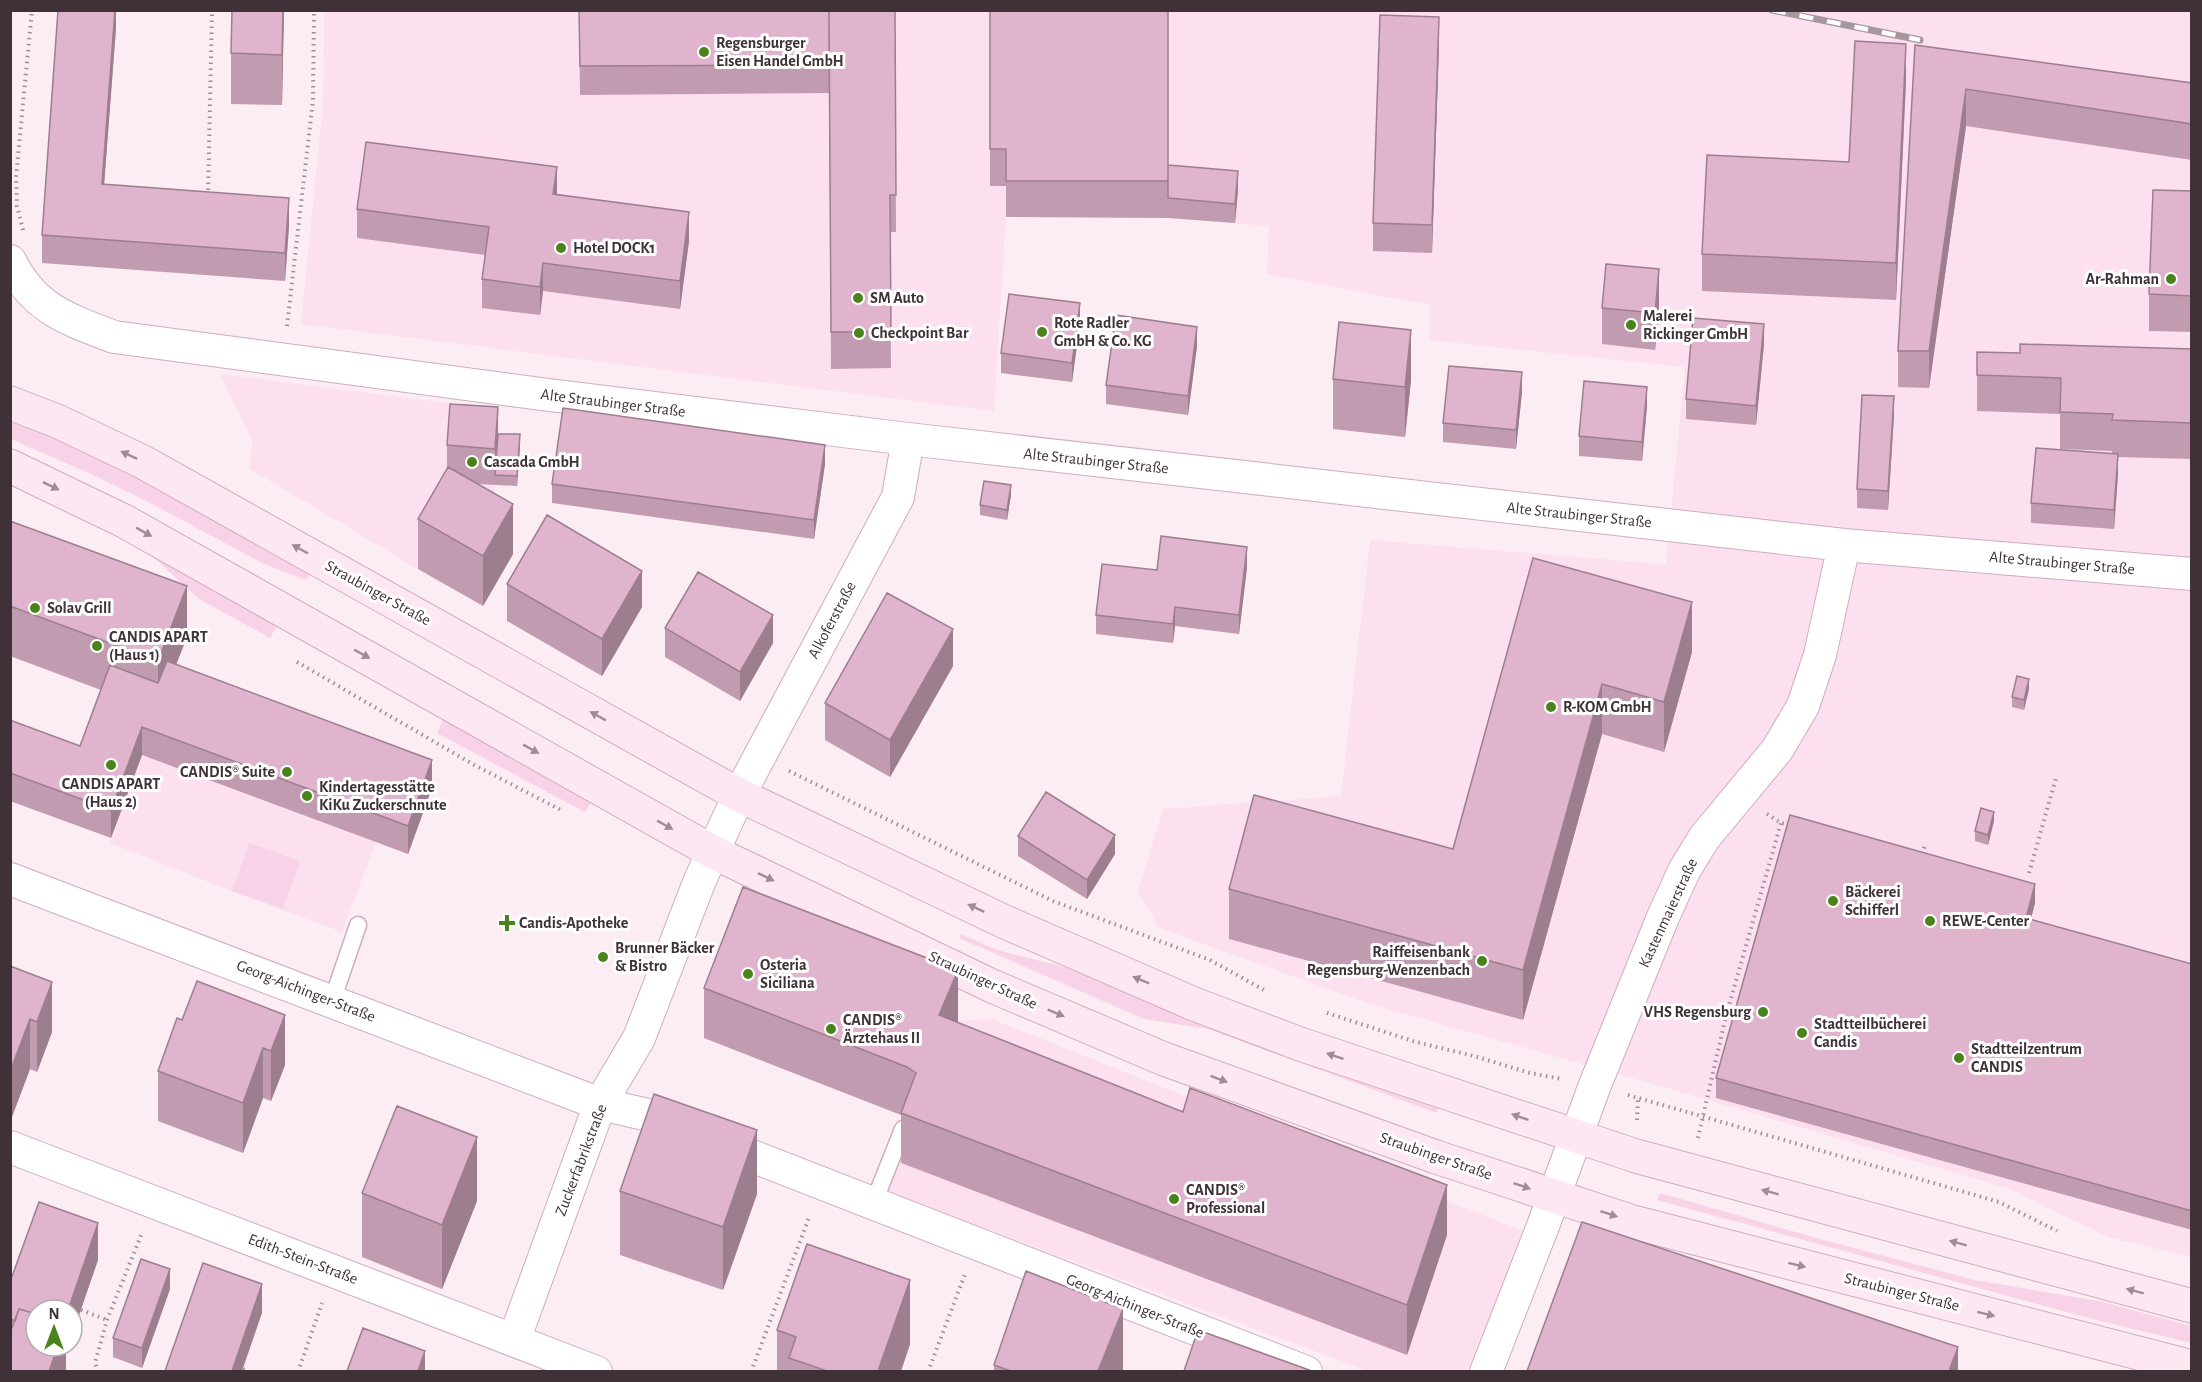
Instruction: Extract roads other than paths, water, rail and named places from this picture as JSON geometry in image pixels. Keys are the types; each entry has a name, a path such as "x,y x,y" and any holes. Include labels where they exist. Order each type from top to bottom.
{"main road":[{"name":"Straubinger Straße","path":"10,403 57,421 143,462 739,795 1005,922 1194,1004 1300,1044 1576,1136 1690,1171 2192,1306"},
{"name":"Straubinger Straße","path":"10,466 124,521 713,852 992,986 1164,1059 1553,1196 1675,1234 2192,1367"}],"street":[{"name":"Alte Straubinger Straße","path":"18,259 47,308 114,337 549,395 908,439 1844,545 2192,574"},
{"name":"Alkoferstraße","path":"739,795 898,497 908,439"},
{"name":"Kastenmaierstraße","path":"1486,1371 1595,1084 1663,917 1684,872 1704,838 1777,750 1803,706 1820,655 1844,545"},
{"path":"713,852 739,795"},
{"name":"Zuckerfabrikstraße","path":"514,1340 600,1104 639,1038 713,852"},
{"name":"Georg-Aichinger-Straße","path":"10,879 600,1104 644,1114 1306,1371"},
{"name":"Edith-Stein-Straße","path":"10,1147 596,1371"}],"lane":[{"path":"332,1001 358,925"},
{"path":"874,1202 903,1129"}],"railway":[{"path":"1772,10 1920,40"}],"place":[{"name":"Regensburger Eisen Handel GmbH","path":"704,52"},
{"name":"Hotel DOCK1","path":"561,248"},
{"name":"Ar-Rahman","path":"2171,279"},
{"name":"SM Auto","path":"858,298"},
{"name":"Malerei Rickinger GmbH","path":"1631,325"},
{"name":"Rote Radler GmbH & Co. KG","path":"1042,332"},
{"name":"Checkpoint Bar","path":"859,333"},
{"name":"Cascada GmbH","path":"472,462"},
{"name":"Solav Grill","path":"35,608"},
{"name":"CANDIS APART (Haus 1)","path":"97,646"},
{"name":"R-KOM GmbH","path":"1551,707"},
{"name":"CANDIS APART (Haus 2)","path":"111,765"},
{"name":"CANDIS® Suite","path":"287,772"},
{"name":"Kindertagesstätte KiKu Zuckerschnute","path":"307,796"},
{"name":"Bäckerei Schifferl","path":"1833,901"},
{"name":"REWE-Center","path":"1930,921"},
{"name":"Candis-Apotheke","path":"507,923"},
{"name":"Brunner Bäcker & Bistro","path":"603,957"},
{"name":"Raiffeisenbank Regensburg-Wenzenbach","path":"1482,961"},
{"name":"Osteria Siciliana","path":"748,974"},
{"name":"VHS Regensburg","path":"1763,1012"},
{"name":"CANDIS® Ärztehaus II","path":"831,1029"},
{"name":"Stadtteilbücherei Candis","path":"1802,1033"},
{"name":"Stadtteilzentrum CANDIS","path":"1959,1058"},
{"name":"CANDIS® Professional","path":"1174,1199"}]}
